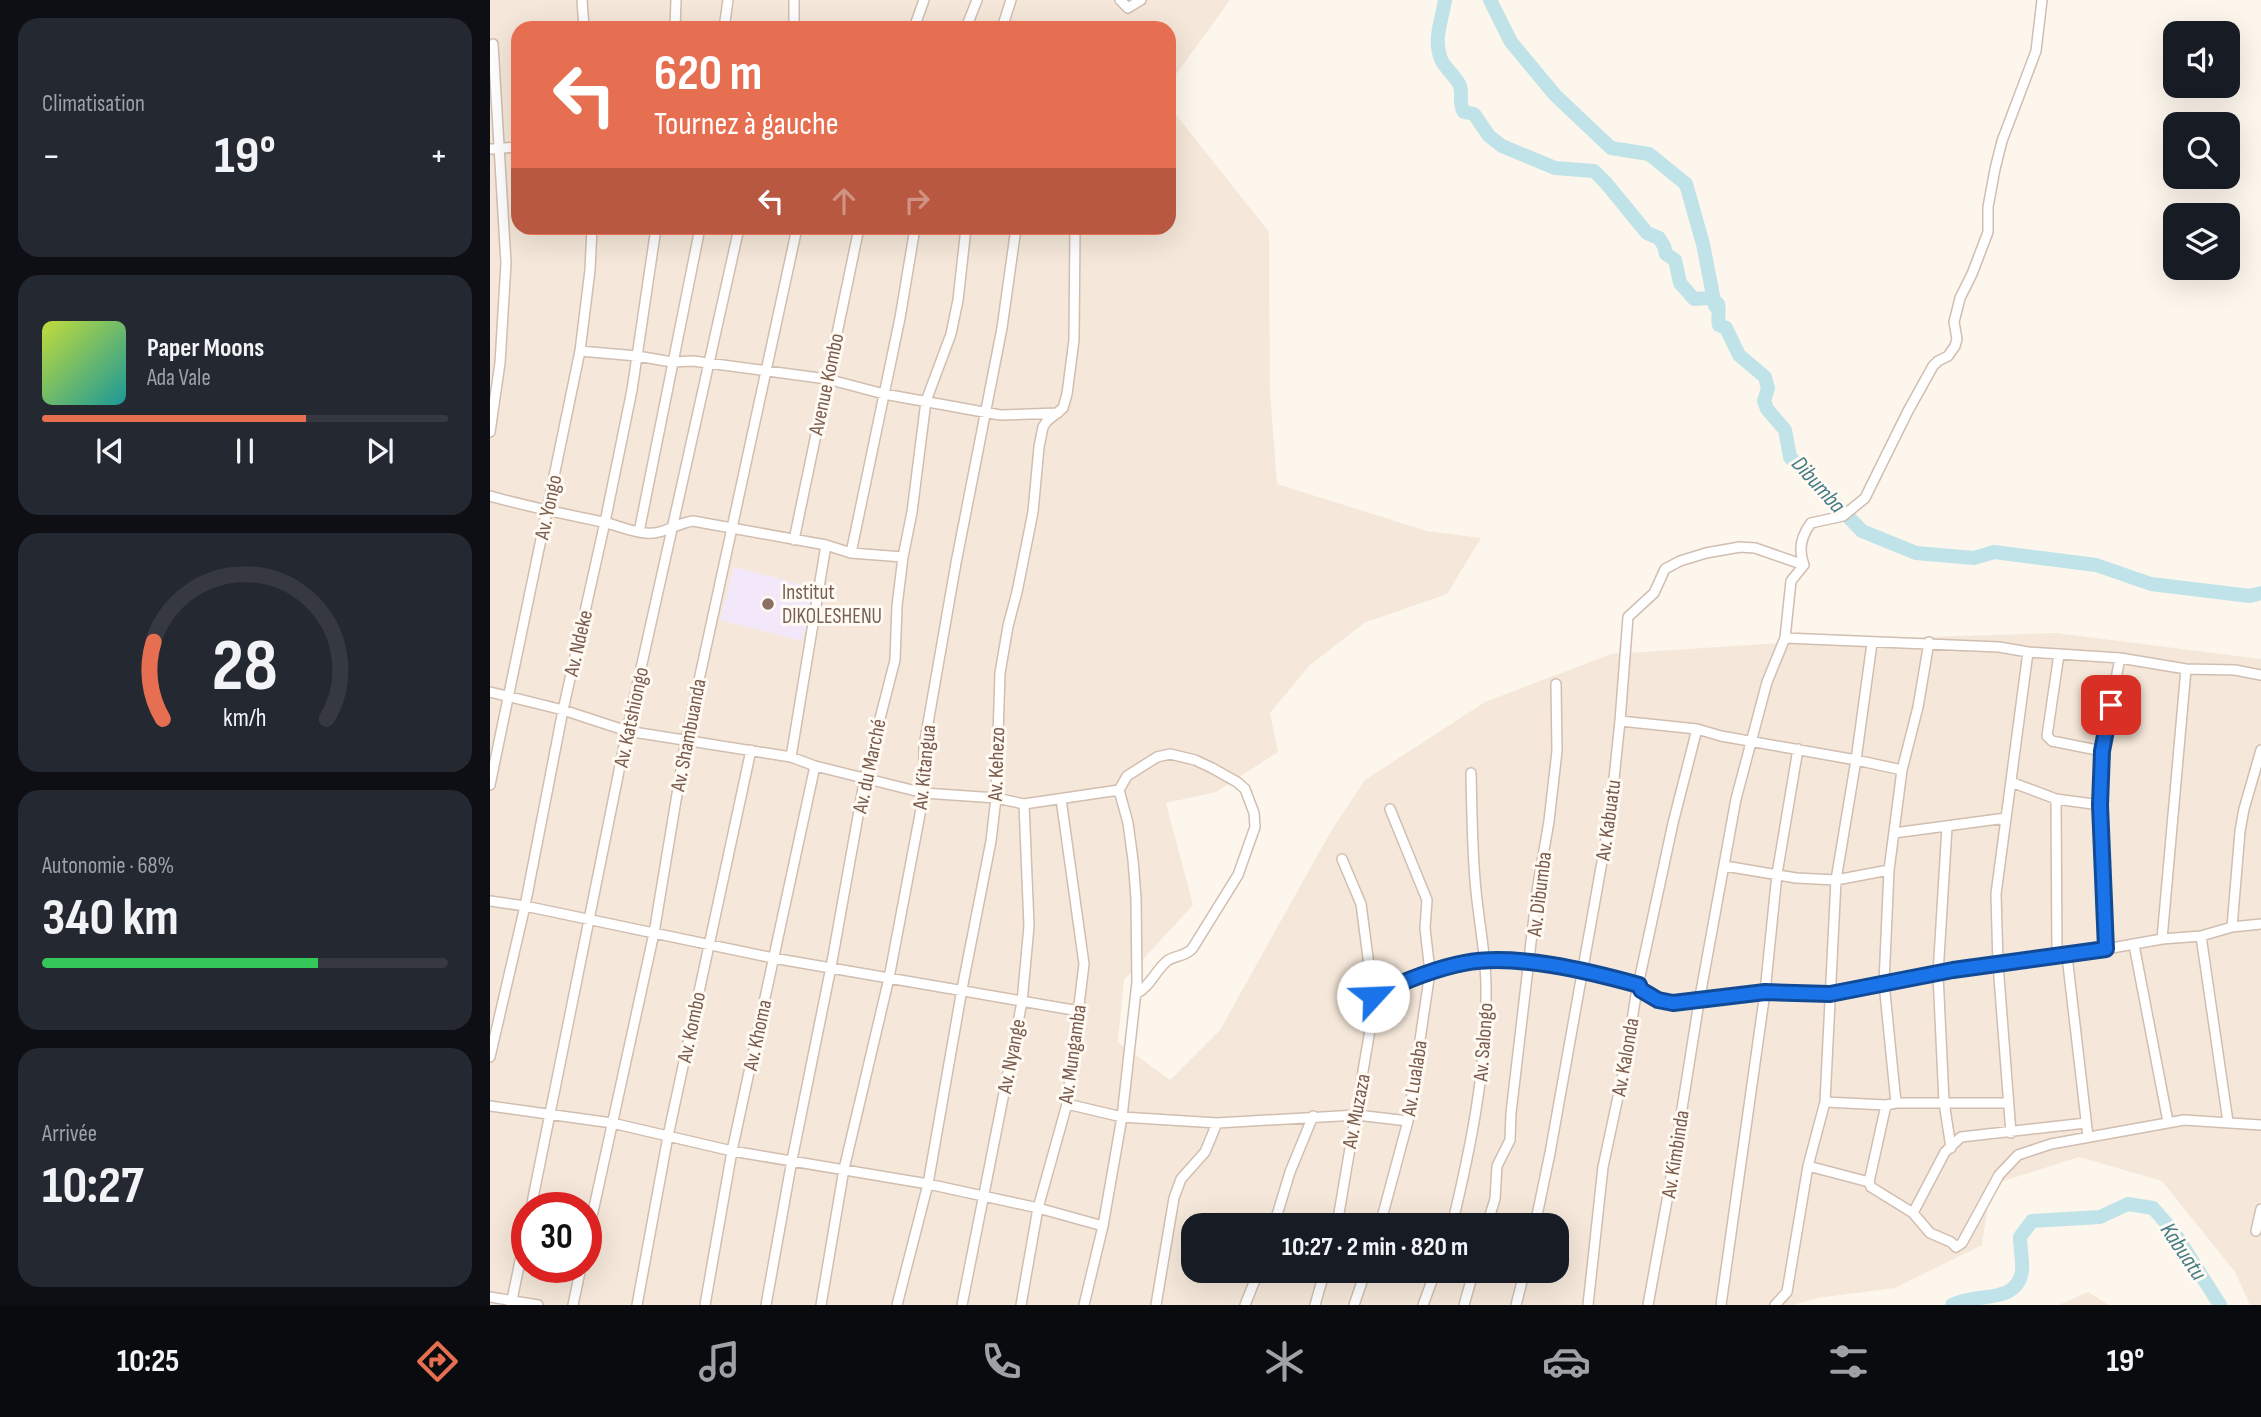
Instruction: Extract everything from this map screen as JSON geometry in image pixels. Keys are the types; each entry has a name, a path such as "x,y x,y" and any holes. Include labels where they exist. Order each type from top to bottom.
{"street":[{"path":"582,0 584,21"},
{"path":"676,0 676,21"},
{"path":"724,21 727,0"},
{"path":"794,0 794,21"},
{"path":"917,21 925,0"},
{"path":"969,21 977,0"},
{"path":"1004,21 1012,0"},
{"path":"1119,0 1128,8 1141,0"},
{"path":"1804,565 1800,555 1807,528 1811,523 1846,514 1865,498 1895,435 1933,366 1948,356 1955,346 1957,339 1954,322 1960,298 1987,232 1995,169 2002,141 2036,51 2042,0"},
{"path":"490,432 500,363 506,263 495,148 494,44"},
{"name":"Av. Yongo","path":"490,785 580,351 592,235"},
{"name":"Av. Ndeke","path":"490,1057 525,905 563,710 605,522 637,356 655,235"},
{"path":"639,532 699,235"},
{"name":"Av. Katshiongo","path":"534,1192 627,731 738,235"},
{"name":"Av. Shambuanda","path":"597,1192 654,933 686,740 795,235"},
{"name":"Avenue Kombo","path":"794,540 858,235"},
{"path":"851,553 914,235"},
{"name":"Av. du Marché","path":"766,1305 865,777 895,660 897,606 926,401 951,334 965,235"},
{"name":"Av. Kitangua","path":"821,1305 844,1169 889,978 924,793 924,746 956,563 1002,328 1015,235"},
{"name":"Av. Kehezo","path":"897,1305 928,1184 991,841 996,799 1000,673 1033,512 1039,447 1047,421 1063,408 1067,394 1074,340 1074,235"},
{"path":"580,351 672,362 692,361 827,379 884,394 1000,415 1058,413"},
{"path":"490,496 547,512 605,522 639,532 655,533 693,521 826,545 851,553 903,557"},
{"path":"791,757 826,545"},
{"name":"Av. Kabuatu","path":"1538,1213 1610,817 1628,617 1654,593 1665,569 1706,553 1740,547 1755,548 1804,565"},
{"name":"Av. Kimbinda","path":"1648,1305 1671,1184 1699,1002 1737,799 1767,682 1784,638 1791,582 1804,565"},
{"path":"1784,638 2000,647 2028,652 2120,658 2186,669 2255,672 2261,675"},
{"path":"1929,642 1918,707 1902,770 1889,870 1884,983 1891,1104 1869,1182 1871,1187 1913,1213 1930,1233 1956,1247 1962,1243 2004,1168 2018,1155 2051,1144 2183,1120 2261,1125"},
{"path":"1774,1305 1787,1292 1808,1166 1825,1102 1836,880 1872,643"},
{"path":"2011,1133 1998,964 1996,894 2028,652"},
{"path":"2059,654 2047,736 2052,741 2102,751"},
{"path":"2106,949 2100,805 2102,751 2120,658"},
{"path":"2162,939 2186,669"},
{"name":"Av. Dibumba","path":"1491,1213 1497,1166 1510,1140 1537,891 1557,751 1556,684"},
{"path":"490,692 563,710 627,731 791,757 815,766 924,793 1024,804 1119,790"},
{"path":"1620,721 1697,729 1902,770"},
{"name":"Av. Kalonda","path":"1587,1305 1603,1167 1673,823 1697,729"},
{"name":"Av. Kombo","path":"636,1305 668,1136 751,750"},
{"path":"1721,1305 1765,992 1777,874 1798,750"},
{"path":"2232,927 2240,831 2244,808 2258,773 2261,750"},
{"path":"1084,1305 1103,1226 1122,1117 1136,994 1135,886 1128,823 1119,790 1128,776 1157,757 1180,755 1212,768 1245,789 1254,813 1255,827 1238,876 1192,949 1184,956 1169,960 1146,988 1136,994"},
{"name":"Av. Khoma","path":"705,1305 732,1151 815,766"},
{"name":"Av. Salongo","path":"1455,1213 1479,1095 1486,1025 1486,983 1475,875 1471,773"},
{"path":"2011,782 2056,799 2100,805"},
{"name":"Av. Mungamba","path":"1021,1305 1038,1208 1067,1104 1084,964 1060,799"},
{"path":"2056,799 2057,956"},
{"name":"Av. Nyange","path":"962,1305 1022,1002 1029,926 1024,804"},
{"name":"Av. Lualaba","path":"1383,1213 1408,1121 1430,972 1425,928 1427,900 1390,809"},
{"path":"1894,833 2006,818"},
{"path":"1947,827 1938,974 1944,1102 1951,1148"},
{"name":"Av. Muzaza","path":"1339,1213 1373,1012 1361,904 1342,859"},
{"path":"1725,866 1836,880 1889,870"},
{"path":"490,901 525,905 773,958 1079,1011"},
{"path":"1373,996 1430,972 1483,961 1530,962 1583,972 1639,985 1641,990 1658,1000 1673,1003 1765,992 1830,994 1998,964 2067,956 2162,939 2201,936 2232,927 2261,924"},
{"path":"2201,936 2228,1122"},
{"path":"2134,945 2168,1122"},
{"path":"2067,956 2088,1137"},
{"path":"1825,1102 2008,1103"},
{"path":"1067,1104 1122,1117 1217,1123 1357,1115 1408,1121"},
{"path":"490,1106 612,1123 732,1151 928,1184 1038,1208 1103,1226"},
{"path":"1278,1213 1290,1172 1313,1116"},
{"path":"1156,1305 1174,1198 1181,1179 1205,1152 1217,1123"},
{"path":"1913,1213 1945,1152 1961,1137 2086,1124"},
{"path":"1808,1166 1869,1182"},
{"path":"2256,1231 2261,1209"},
{"path":"512,1303 516,1283"},
{"path":"573,1305 578,1283"},
{"path":"1245,1305 1254,1283"},
{"path":"1315,1305 1321,1283"},
{"path":"1354,1305 1362,1283"},
{"path":"1423,1305 1431,1283"},
{"path":"1464,1305 1471,1283"},
{"path":"1516,1305 1522,1283"},
{"path":"490,1297 512,1303 538,1305"}],"shaded area":[{"path":"490,0 1230,0 1176,74 1176,21 511,21 511,235 1176,235 1176,115 1269,232 1270,392 1277,484 1427,531 1481,538 1447,594 1364,623 1309,666 1270,713 1278,752 1216,792 1166,803 1193,905 1124,980 1118,1042 1170,1080 1220,1030 1331,831 1365,780 1485,702 1611,654 1825,640 2056,633 2261,659 2261,1305 2250,1305 2235,1272 2162,1181 2079,1157 1991,1185 1982,1245 1895,1288 1817,1298 1793,1305 490,1305"},
{"name":"Institut DIKOLESHENU","path":"734,567 815,588 802,641 720,620"},
{"path":"2088,1292 2109,1305 2058,1305"}],"waterway":[{"name":"Dibumba","path":"1445,0 1438,37 1439,52 1443,63 1460,86 1464,112 1474,114 1489,136 1502,146 1555,168 1594,171 1647,233 1659,238 1666,254 1675,260 1680,283 1694,299 1711,298 1718,304 1719,325 1726,328 1739,355 1765,377 1768,388 1764,401 1767,409 1785,430 1790,457 1862,531 1916,553 1974,558 1994,552 2096,565 2151,584 2250,596 2261,593"},
{"path":"1490,0 1511,42 1555,95 1611,148 1649,154 1686,184 1703,244 1715,306"},
{"name":"Kabuatu","path":"1952,1305 2004,1293 2019,1282 2022,1271 2020,1237 2032,1221 2100,1217 2128,1204 2153,1208 2174,1232 2220,1305"}],"place":[{"name":"Institut DIKOLESHENU","path":"768,604"}],"route":[{"path":"1373,996 1430,972 1483,961 1530,962 1605,976 1639,985 1641,990 1658,1000 1673,1003 1765,992 1830,994 1953,970 2106,949 2100,805 2102,751 2111,705"}]}
